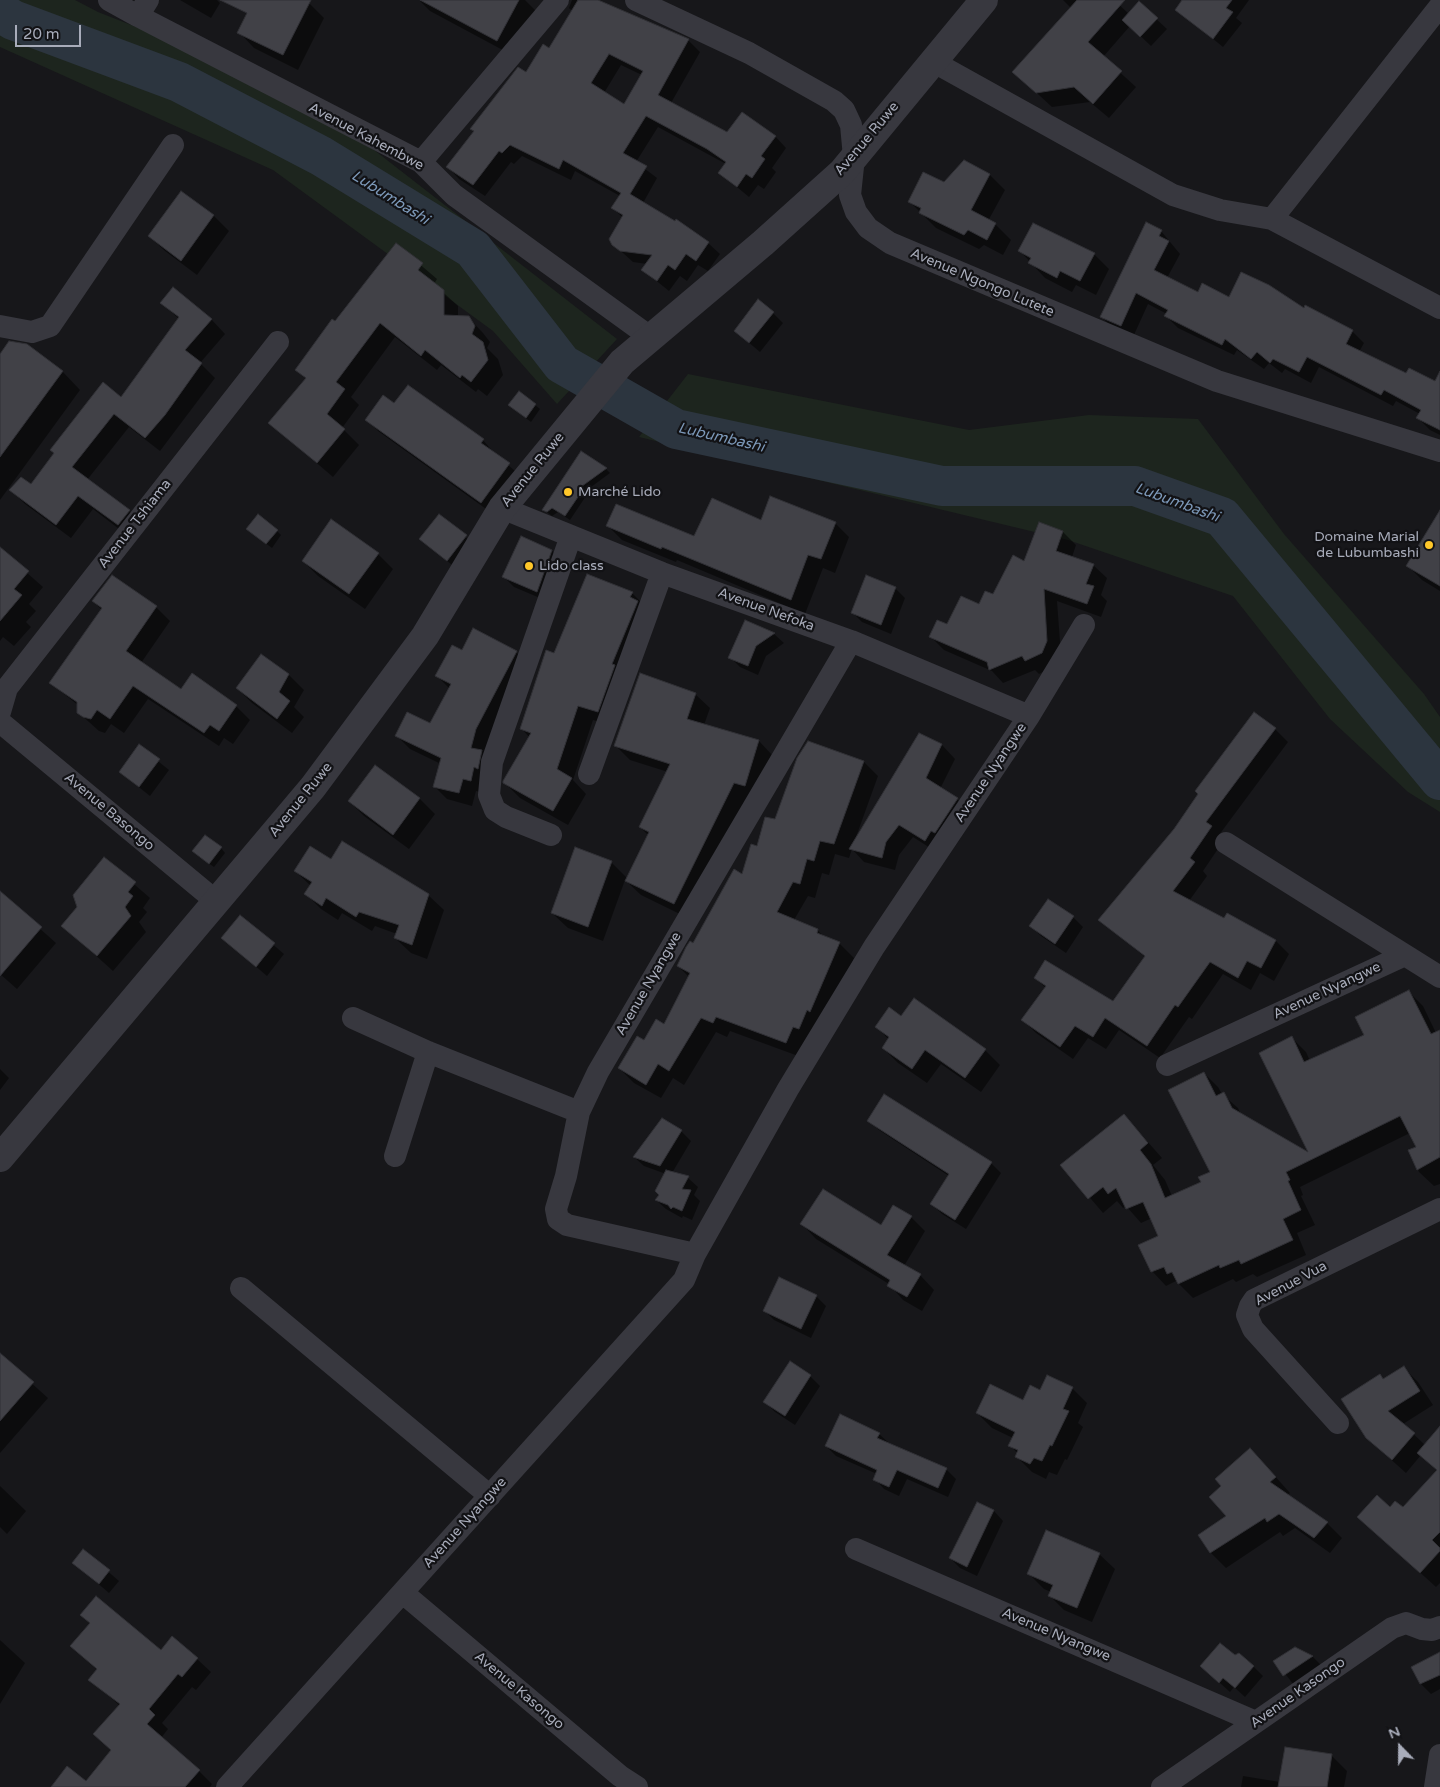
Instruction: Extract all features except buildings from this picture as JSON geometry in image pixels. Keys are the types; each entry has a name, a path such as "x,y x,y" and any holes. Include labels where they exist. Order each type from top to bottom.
{"street":[{"name":"Avenue Kahembwe","path":"109,0 143,8 421,162 454,195 650,337"},
{"path":"421,162 558,0"},
{"name":"Avenue Ngongo Lutete","path":"636,0 749,53 834,101 844,110 851,125 854,157 850,195 856,212 868,228 898,247 1217,381 1440,451"},
{"name":"Avenue Ruwe","path":"0,1158 313,788 425,636 502,508 622,362 763,243 842,172 984,0"},
{"path":"1272,219 1440,6"},
{"path":"932,61 1173,194 1220,210 1272,219 1440,308"},
{"path":"0,326 32,332 50,326 174,145"},
{"name":"Avenue Tshiama","path":"0,712 7,688 278,342"},
{"name":"Avenue Nefoka","path":"502,508 662,573 851,641 1029,716"},
{"path":"550,835 506,817 496,810 489,794 492,762 571,536"},
{"path":"589,774 662,573"},
{"name":"Avenue Nyangwe","path":"227,1787 684,1280 695,1254 788,1089 874,948 1029,716 1084,625"},
{"name":"Avenue Nyangwe","path":"695,1254 566,1225 558,1219 556,1209 566,1176 579,1112 598,1072 851,641"},
{"name":"Avenue Basongo","path":"0,722 217,902"},
{"name":"Avenue Nyangwe","path":"1226,842 1440,977"},
{"name":"Avenue Nyangwe","path":"1167,1065 1405,956"},
{"path":"354,1018 428,1052 579,1112"},
{"path":"395,1156 428,1052"},
{"name":"Avenue Vua","path":"1338,1423 1252,1329 1247,1315 1250,1306 1254,1300 1440,1209"},
{"path":"241,1288 490,1496"},
{"name":"Avenue Nyangwe","path":"856,1549 1256,1722"},
{"name":"Avenue Kasongo","path":"403,1593 620,1776 637,1787"},
{"name":"Avenue Kasongo","path":"1162,1787 1392,1628 1406,1623 1422,1629 1432,1630 1440,1627"},
{"path":"1436,1787 1440,1755"}],"shaded area":[{"path":"0,0 75,0 98,12 297,90 617,339 557,404 493,331 273,170 0,47"},
{"path":"688,374 969,430 1089,415 1198,419 1284,534 1424,694 1440,717 1440,812 1408,792 1330,719 1233,596 1068,540 639,437"}],"waterway":[{"name":"Lubumbashi","path":"0,12 13,20 179,82 321,156 473,249 562,364 676,429 942,486 1135,486 1222,517 1440,780"}],"place":[{"name":"Marché Lido","path":"568,492"},
{"name":"Domaine Marial de Lubumbashi","path":"1429,545"},
{"name":"Lido class","path":"529,566"}]}
